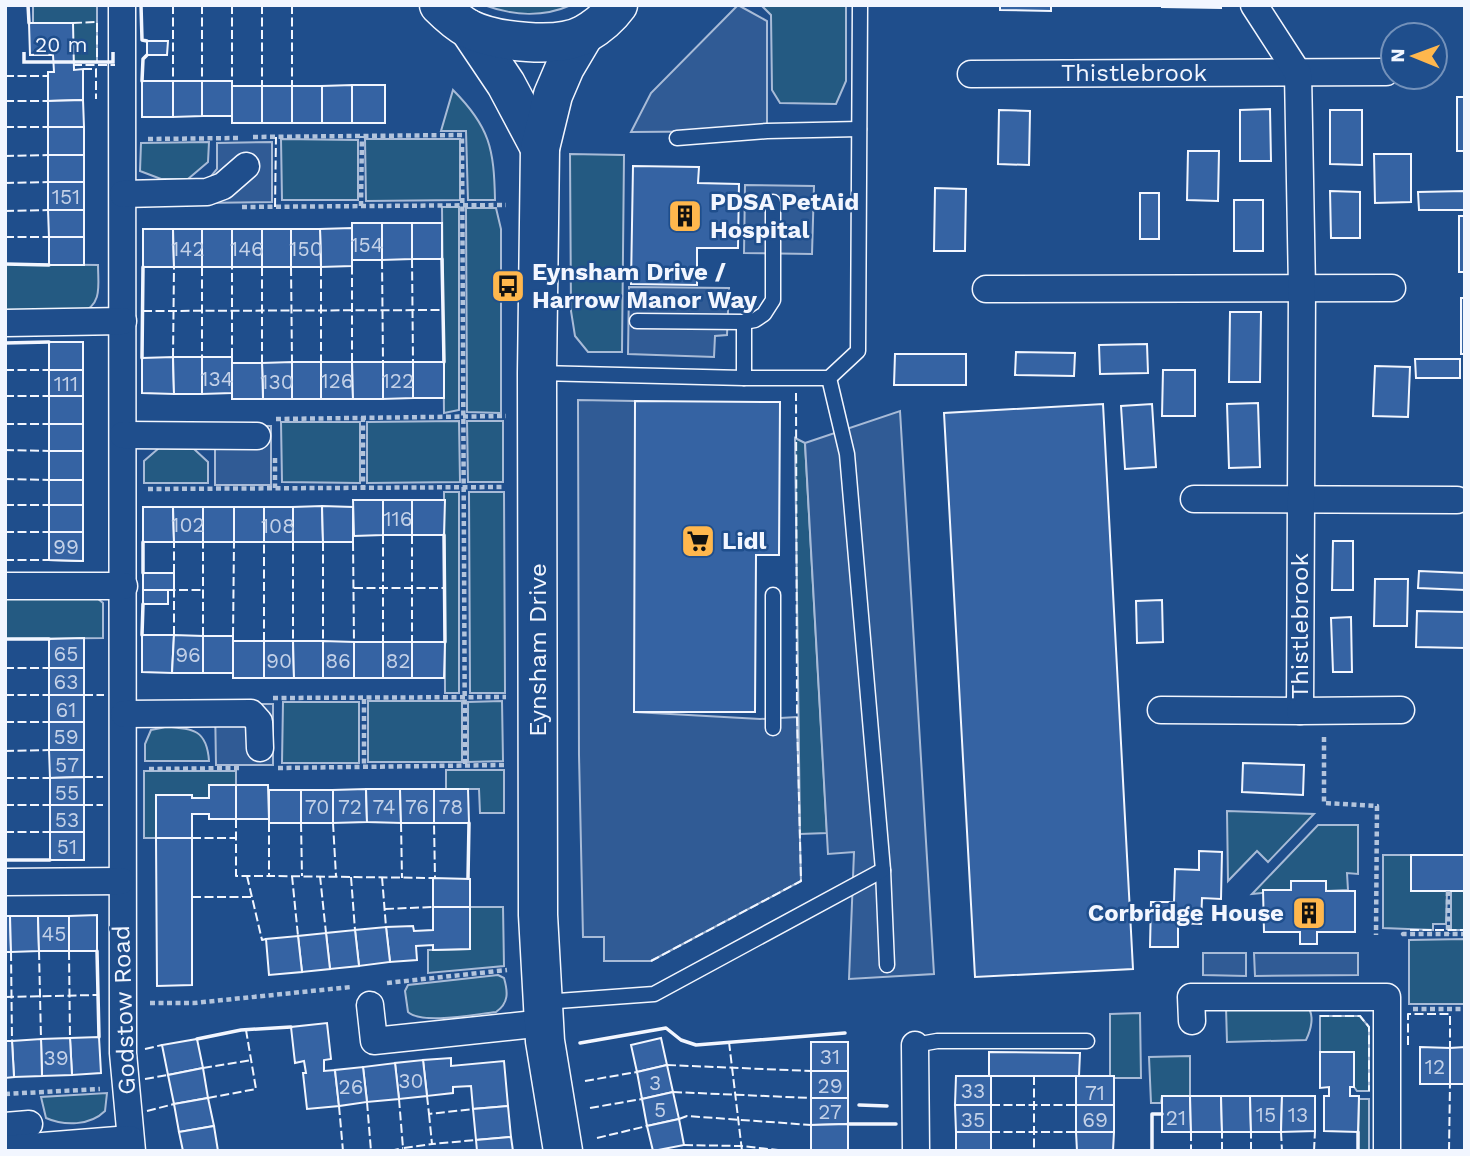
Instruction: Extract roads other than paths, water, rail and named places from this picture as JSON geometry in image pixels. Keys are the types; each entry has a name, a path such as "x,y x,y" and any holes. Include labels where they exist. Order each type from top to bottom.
{"street":[{"name":"Godstow Road","path":"5,1149 131,1145 125,1087 121,881 124,714 122,5"},
{"path":"439,5 469,29 494,38 535,43 584,35 618,5"},
{"path":"1254,5 1298,73"},
{"name":"Eynsham Drive","path":"469,29 506,85 540,148"},
{"name":"Eynsham Drive","path":"563,1151 553,1098 542,997 538,766 537,373 540,148 553,95 565,67 584,35"},
{"name":"Thistlebrook","path":"971,74 1379,72"},
{"name":"Thistlebrook","path":"1298,73 1302,289 1300,498 1312,711"},
{"path":"124,194 208,192 223,187 246,166"},
{"path":"986,289 1392,288"},
{"path":"5,323 123,321"},
{"path":"123,435 266,427"},
{"path":"1194,499 1457,500"},
{"path":"5,586 124,586"},
{"name":"Thistlebrook","path":"1161,710 1401,710"},
{"path":"124,714 251,713 259,722 254,758"},
{"path":"5,882 121,881"},
{"path":"369,991 374,1041 542,997"},
{"path":"1192,1021 1191,998 1387,997 1387,1151"},
{"path":"915,1045 916,1151"}],"lane":[{"path":"537,373 830,378 858,351 860,5"},
{"path":"677,138 767,131 859,129"},
{"path":"637,321 744,322 755,320 764,314 772,300 773,202"},
{"path":"744,322 744,378"},
{"path":"830,378 847,454 883,870 887,965"},
{"path":"773,595 774,728"},
{"path":"542,997 654,994 883,870"},
{"path":"915,1045 937,1041 1087,1041"}],"place":[{"name":"PDSA PetAid Hospital","path":"685,216"},
{"name":"Eynsham Drive / Harrow Manor Way","path":"508,286"},
{"name":"Lidl","path":"698,541"},
{"name":"Corbridge House","path":"1309,913"}]}
